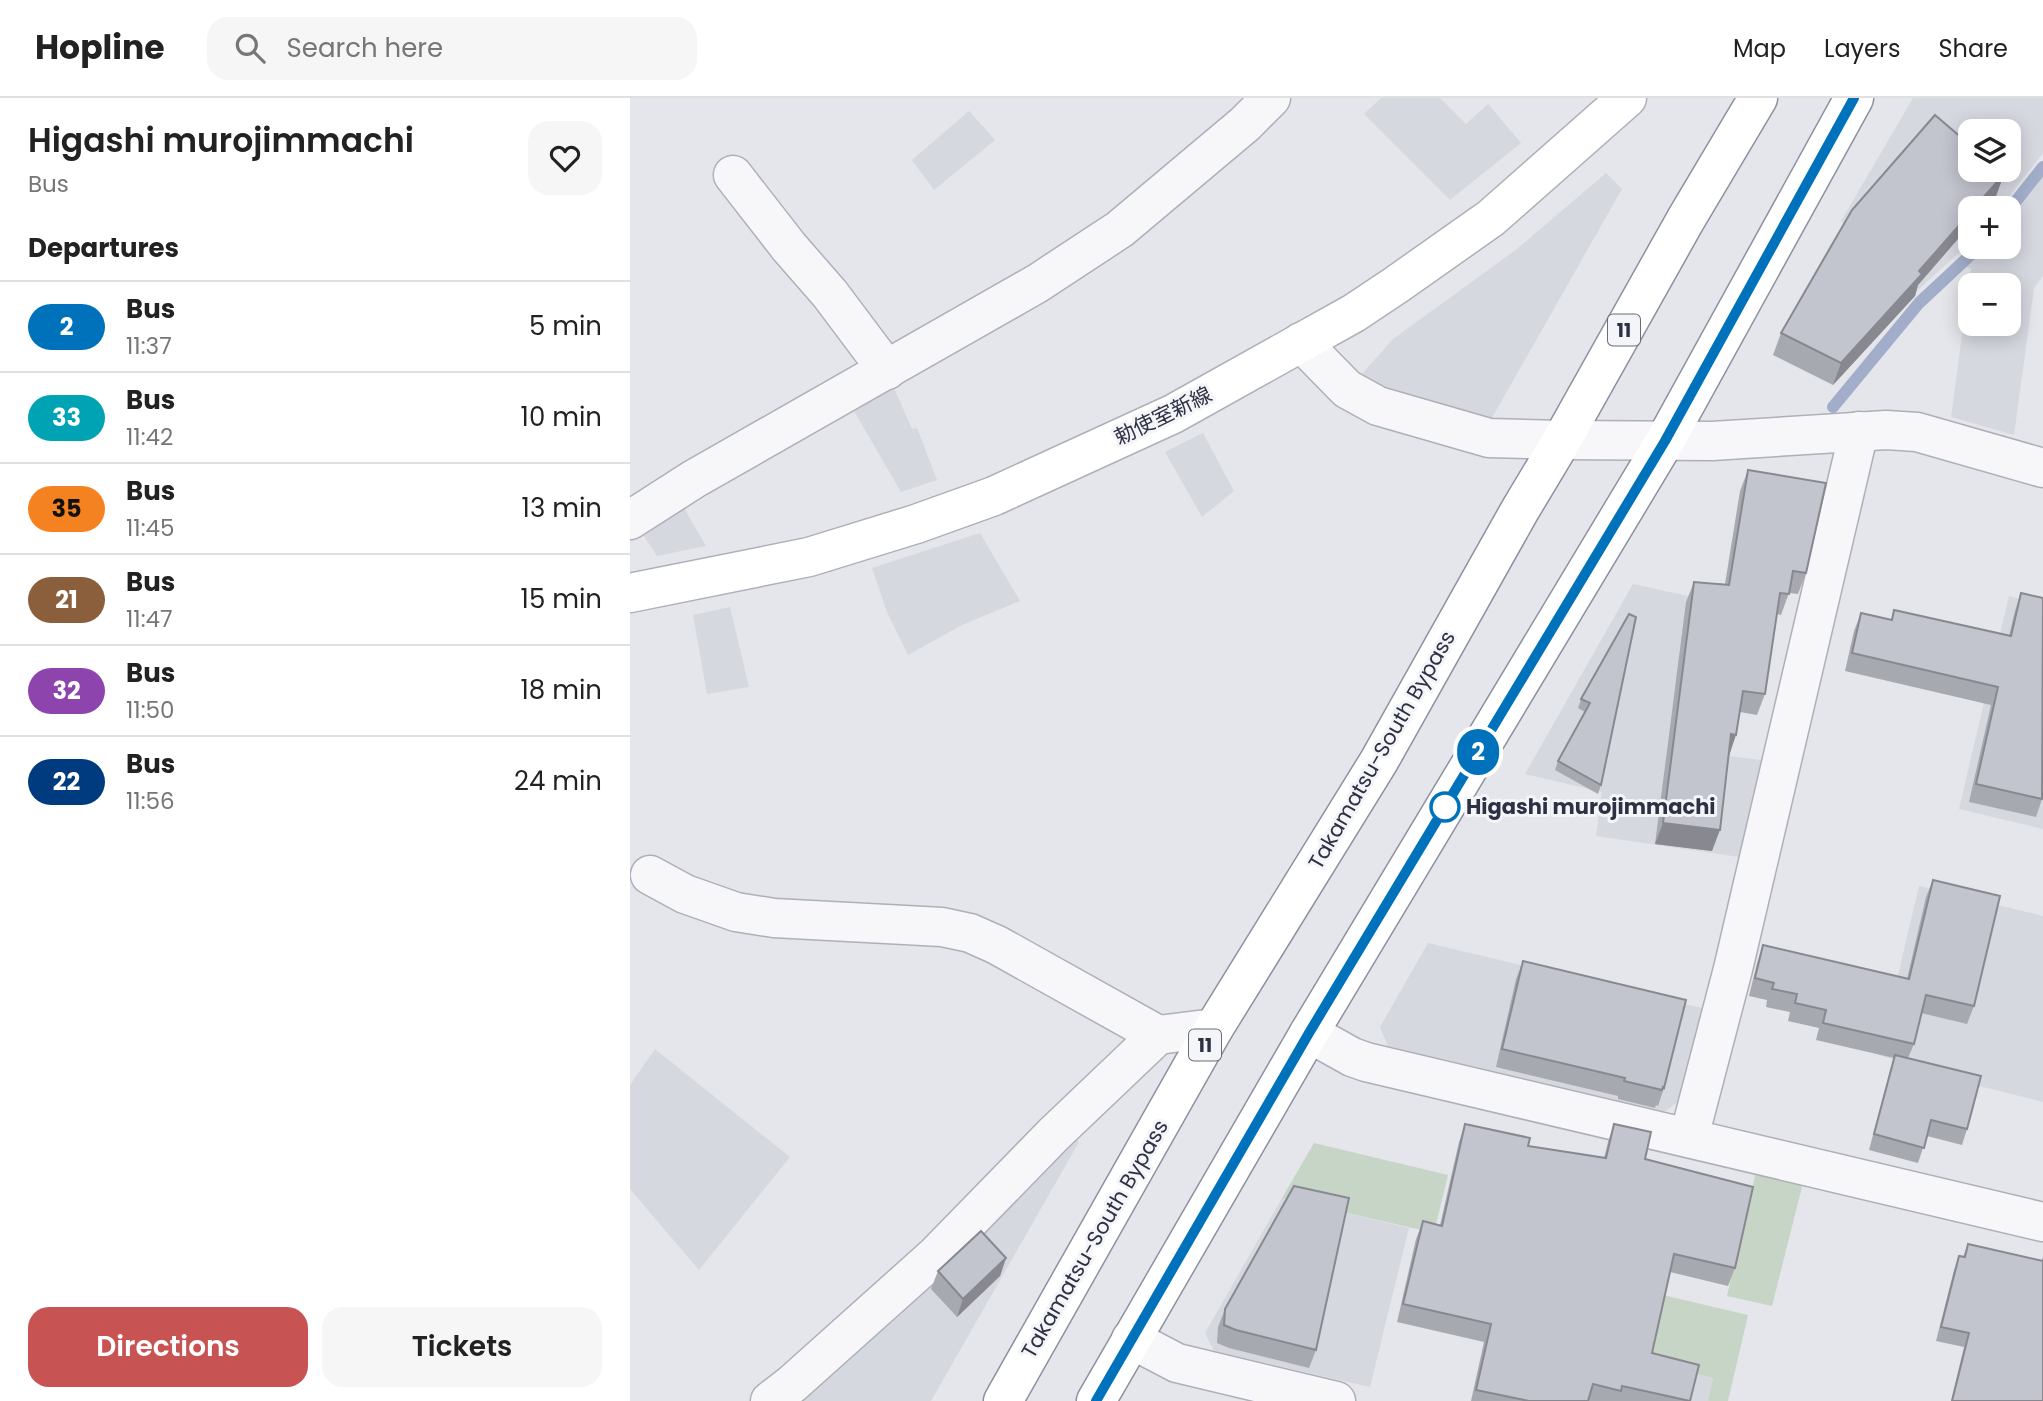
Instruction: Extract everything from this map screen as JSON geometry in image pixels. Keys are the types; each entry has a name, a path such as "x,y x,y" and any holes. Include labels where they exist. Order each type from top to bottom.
{"main road":[{"name":"勅使室新線","path":"630,593 809,557 916,524 994,496 1173,414 1354,313 1490,218 1627,98"},
{"name":"Takamatsu-South Bypass","path":"1003,1401 1214,1028 1379,761 1686,219 1758,98"},
{"path":"1096,1401 1309,1033 1665,441 1854,98"}],"street":[{"path":"630,520 694,479 1038,283 1120,229 1245,124 1271,98"},
{"path":"733,175 830,294 887,370"},
{"path":"1301,342 1347,389 1378,406 1489,438 1665,441 1754,439 1886,429 1917,432 2043,468"},
{"path":"1689,1137 1732,969 1859,431"},
{"path":"650,875 685,894 736,912 774,918 901,924 970,933 997,945 1158,1035 1214,1028"},
{"path":"1309,1033 1352,1058 1366,1062 2043,1222"},
{"path":"770,1401 935,1256 1054,1134 1158,1035"},
{"path":"1131,1339 1177,1363 1336,1401"}],"shaded area":[{"path":"1381,98 1440,98 1466,124 1488,104 1521,143 1450,200 1364,114"},
{"path":"1913,98 2043,98 2043,153 2021,181 2021,119 1958,119 1958,182 2020,182 2009,196 1958,196 1958,254 1910,297 1841,221"},
{"path":"969,111 995,140 934,190 912,160"},
{"path":"2043,172 2043,276 2034,288 2014,435 1951,417 1962,336 2021,336 2021,273 1970,273 1971,268 1963,266 1970,259 2021,259 2021,200"},
{"path":"1606,173 1622,189 1489,423 1395,397 1361,375 1393,339 1517,249"},
{"path":"894,388 912,429 917,428 937,480 901,492 854,411"},
{"path":"1203,433 1234,491 1202,517 1165,452"},
{"path":"684,508 706,546 657,556 644,536"},
{"path":"980,533 1020,601 962,625 908,655 887,612 872,568"},
{"path":"1633,584 1688,596 1667,748 1761,760 1739,857 1596,836 1602,792 1525,774"},
{"path":"2009,596 2043,605 2043,829 1959,809"},
{"path":"730,607 749,687 707,694 693,615"},
{"path":"1919,886 2043,916 2043,1102 1943,1077 1943,1074 1879,1055"},
{"path":"1428,943 1702,1008 1681,1100 1664,1112 1388,1046 1380,1027"},
{"path":"655,1049 790,1157 699,1270 630,1189 630,1085"},
{"path":"1074,1137 1079,1142 931,1401 799,1401 993,1226"},
{"path":"1282,1198 1409,1228 1370,1387 1214,1351 1205,1333"},
{"path":"1647,1363 1713,1378 1708,1401 1639,1401"}],"green space":[{"path":"1314,1143 1448,1175 1434,1233 1282,1198"},
{"path":"1756,1172 1803,1183 1772,1306 1727,1296"},
{"path":"1663,1295 1748,1315 1728,1401 1708,1401 1713,1378 1647,1363"}],"building":[{"path":"1935,115 1958,135 1958,182 1997,182 1985,196 1958,196 1958,227 1919,271 1922,274 1841,363 1781,333 1852,210"},
{"path":"1748,470 1826,483 1806,573 1793,571 1789,594 1780,593 1765,694 1743,691 1736,735 1731,734 1720,830 1663,823 1694,582 1729,585"},
{"path":"2021,593 2043,598 2042,799 1976,784 1998,687 1852,653 1861,613 1892,620 1894,610 2011,636"},
{"path":"1629,614 1636,617 1601,785 1558,761 1590,703 1581,699"},
{"path":"1933,880 2000,896 1974,1006 1926,995 1914,1044 1823,1023 1826,1010 1795,1003 1797,994 1772,989 1774,983 1755,978 1763,945 1909,979"},
{"path":"1523,961 1686,1000 1664,1088 1662,1090 1624,1081 1625,1078 1502,1049"},
{"path":"1895,1055 1981,1076 1967,1129 1931,1120 1924,1148 1874,1134"},
{"path":"1465,1124 1530,1138 1528,1146 1606,1158 1614,1124 1651,1132 1645,1159 1753,1187 1735,1268 1674,1254 1652,1353 1699,1365 1690,1401 1622,1386 1621,1391 1593,1384 1588,1401 1529,1401 1476,1390 1491,1324 1403,1304 1423,1221 1442,1226"},
{"path":"1294,1186 1349,1198 1316,1350 1224,1325 1225,1309"},
{"path":"981,1231 1006,1258 963,1299 938,1271"},
{"path":"1968,1244 2043,1261 2043,1401 1952,1401 1969,1333 1941,1327 1959,1256 1965,1257"}],"waterway":[{"path":"2020,196 2043,167"},
{"path":"1833,407 1919,303 1966,259"}],"bus line":[{"name":"2","path":"1096,1401 1309,1033 1665,441 1854,98"}],"place":[{"name":"Higashi murojimmachi","path":"1445,807"}]}
